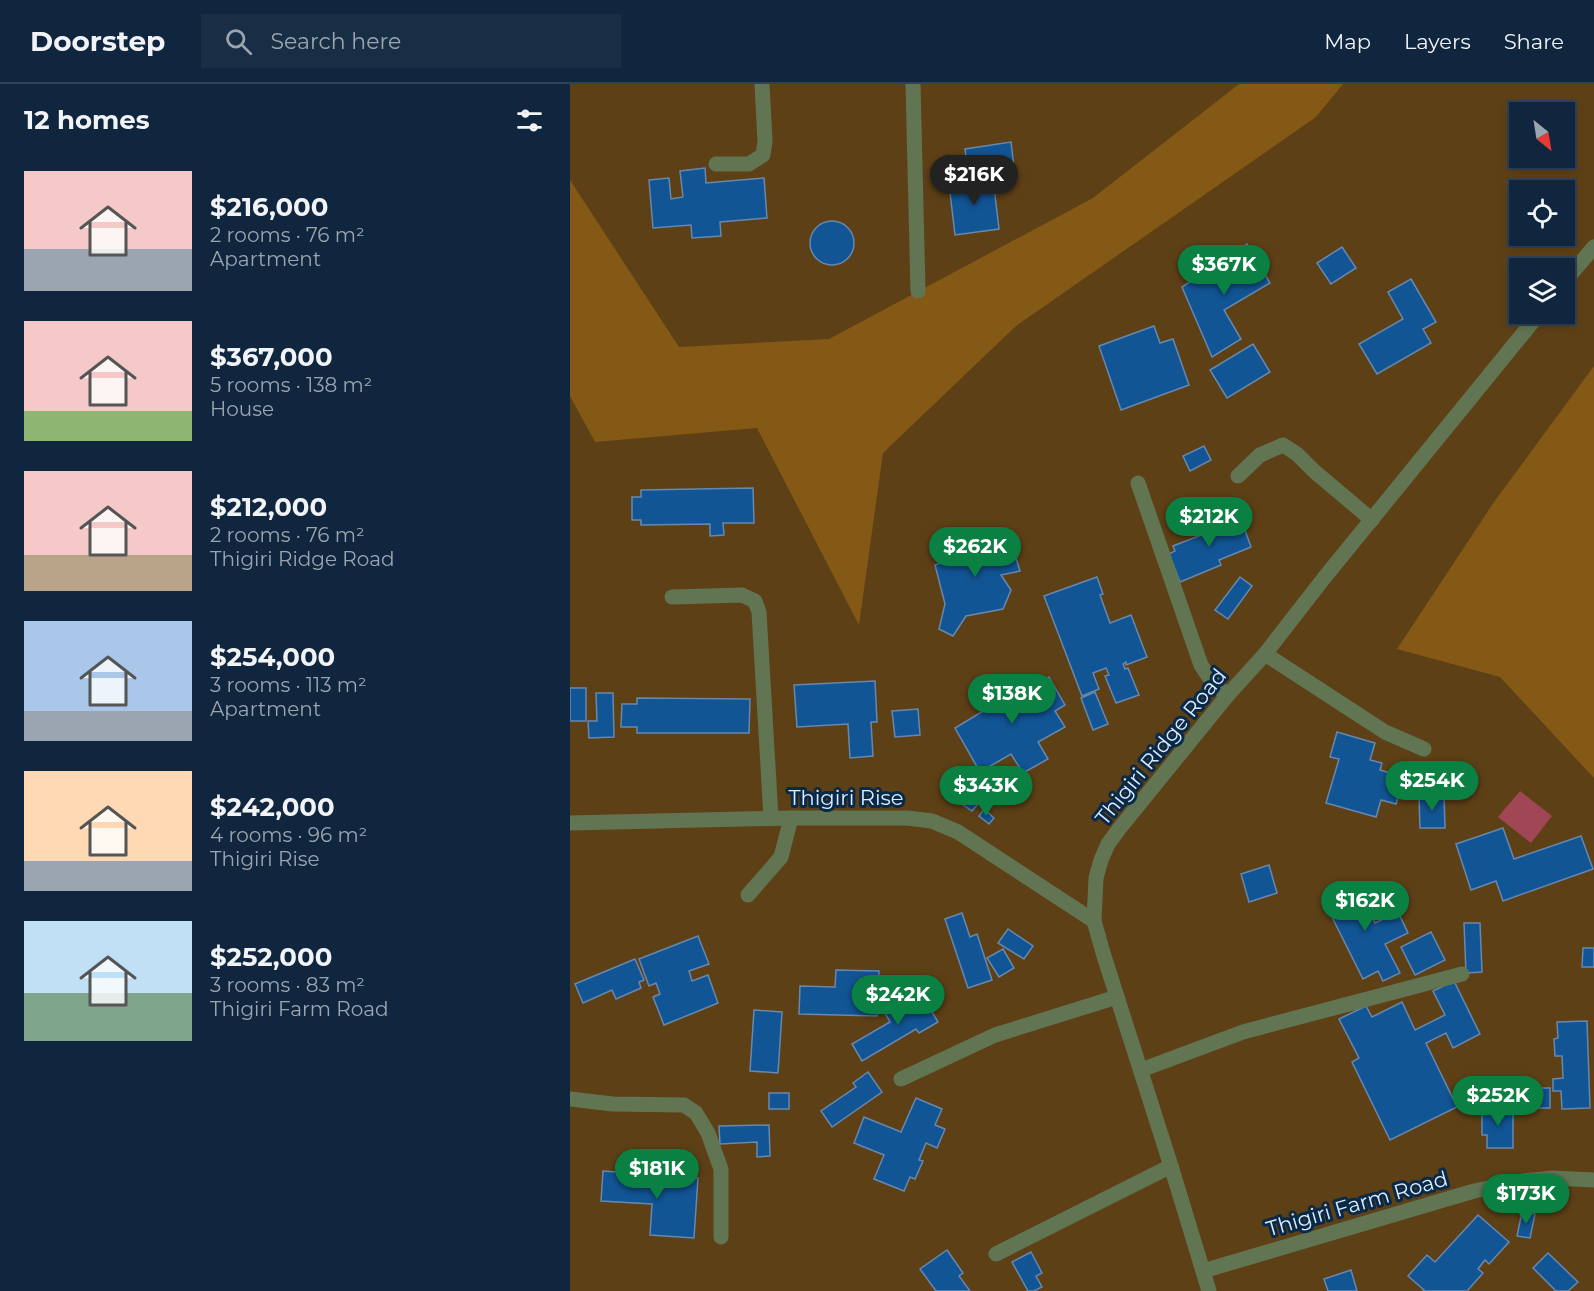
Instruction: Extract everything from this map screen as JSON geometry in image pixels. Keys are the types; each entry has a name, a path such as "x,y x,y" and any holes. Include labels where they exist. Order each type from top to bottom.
{"street":[{"path":"716,165 748,164 763,155 765,141 762,84"},
{"path":"913,84 918,291"},
{"path":"1575,269 1594,247"},
{"name":"Thigiri Ridge Road","path":"1209,1291 1094,921 1096,878 1101,860 1108,844 1119,829 1227,696 1265,654 1531,324"},
{"path":"1238,476 1260,455 1283,445 1297,454 1372,520"},
{"path":"1138,483 1201,665 1227,696"},
{"path":"672,597 742,595 755,601 759,612 771,818"},
{"path":"1265,654 1386,732 1424,749"},
{"name":"Thigiri Rise","path":"570,823 771,818 907,818 932,821 958,831 1094,921"},
{"path":"748,895 781,857 791,818"},
{"path":"1141,1070 1243,1032 1462,974"},
{"path":"901,1079 995,1035 1118,997"},
{"path":"570,1100 614,1104 684,1105 696,1113 708,1133 722,1169 722,1237"},
{"path":"996,1254 1172,1166"},
{"name":"Thigiri Farm Road","path":"1203,1271 1474,1191 1523,1181 1552,1178 1594,1180"}],"shaded area":[{"path":"570,84 1594,84 1594,1291 570,1291"},
{"path":"1239,84 1343,84 1316,117 1016,326 883,453 859,625 757,428 595,442 570,396 570,180 679,347 829,339 1093,198"},
{"path":"1594,366 1594,778 1500,677 1397,649 1494,502"},
{"path":"1520,791 1552,816 1531,843 1498,817"}],"building":[{"path":"1011,142 1014,167 968,173 965,149"},
{"path":"705,168 706,183 764,178 767,218 720,222 721,236 692,238 691,225 653,228 649,180 669,178 671,199 683,197 680,171"},
{"path":"993,178 999,229 955,235 949,184"},
{"path":"832,221 847,228 854,243 847,258 832,265 817,258 810,243 817,228"},
{"path":"1247,244 1270,283 1224,310 1241,339 1212,357 1182,287"},
{"path":"1342,247 1356,268 1331,284 1317,263"},
{"path":"1411,279 1436,322 1423,329 1431,343 1377,374 1359,344 1403,319 1388,292"},
{"path":"1154,326 1160,343 1173,339 1189,385 1121,410 1099,346"},
{"path":"1253,344 1270,372 1227,398 1210,370"},
{"path":"1204,446 1211,460 1190,471 1183,456"},
{"path":"753,488 754,523 723,523 724,535 710,536 710,524 641,525 641,520 632,520 632,497 641,497 641,490"},
{"path":"1224,515 1227,525 1241,519 1251,547 1219,560 1221,565 1180,582 1169,554 1175,551 1173,546 1204,534 1200,525"},
{"path":"971,528 991,537 992,545 1010,539 1020,571 1001,575 1011,590 1003,609 966,616 953,636 939,629 945,604 935,565 952,559 957,539"},
{"path":"1097,577 1103,594 1100,595 1110,623 1131,615 1147,657 1123,664 1125,669 1128,668 1139,695 1116,703 1105,676 1109,675 1106,668 1093,673 1099,689 1082,696 1044,596"},
{"path":"1240,577 1252,586 1228,619 1215,610"},
{"path":"1049,677 1065,705 1055,711 1065,727 1038,742 1048,759 1023,773 1011,754 980,772 955,728 985,710 976,694 1002,679 1014,698"},
{"path":"875,681 877,722 871,722 873,756 850,758 848,724 797,727 794,685"},
{"path":"570,688 586,688 586,721 570,721"},
{"path":"1095,692 1108,724 1093,730 1081,698"},
{"path":"596,693 613,693 614,737 589,738 588,721 597,721"},
{"path":"637,698 750,699 749,733 637,733 637,727 621,727 622,704 637,704"},
{"path":"918,709 920,735 895,737 892,711"},
{"path":"1337,732 1375,743 1370,760 1382,763 1380,770 1404,777 1396,804 1381,800 1376,817 1326,803 1339,759 1330,757"},
{"path":"964,794 978,804 972,811 959,802"},
{"path":"1444,796 1445,828 1420,828 1419,797"},
{"path":"984,809 994,818 989,824 979,816"},
{"path":"1503,828 1514,859 1581,836 1593,869 1503,901 1496,881 1471,890 1456,844"},
{"path":"1269,865 1277,893 1249,902 1241,874"},
{"path":"1355,882 1375,923 1398,912 1408,933 1385,944 1400,973 1383,981 1378,971 1363,979 1323,899"},
{"path":"962,913 970,937 977,934 992,980 968,988 945,919"},
{"path":"1464,923 1480,923 1482,972 1466,973"},
{"path":"1008,929 1033,946 1024,959 998,943"},
{"path":"1431,932 1445,960 1415,975 1401,947"},
{"path":"698,936 709,964 689,971 692,981 708,975 718,1003 664,1025 653,997 660,994 656,983 649,986 639,959"},
{"path":"1583,948 1594,948 1594,967 1582,967"},
{"path":"1003,949 1014,968 999,977 987,958"},
{"path":"635,959 644,980 639,982 641,988 616,999 612,990 583,1003 575,984"},
{"path":"836,970 879,971 877,1016 799,1014 800,986 835,987"},
{"path":"1454,981 1480,1034 1453,1048 1446,1033 1426,1043 1457,1107 1390,1140 1352,1062 1359,1058 1339,1019 1366,1006 1372,1017 1402,1002 1415,1030 1445,1015 1433,991"},
{"path":"920,992 938,1022 919,1033 916,1029 862,1061 852,1044 890,1022 885,1013"},
{"path":"754,1010 782,1012 778,1073 750,1071"},
{"path":"1587,1021 1590,1108 1562,1109 1561,1091 1553,1091 1553,1079 1563,1078 1562,1056 1555,1056 1554,1039 1558,1038 1557,1022"},
{"path":"868,1072 882,1092 832,1127 821,1111 856,1087 853,1083"},
{"path":"1490,1079 1514,1079 1513,1108 1490,1107"},
{"path":"1522,1088 1550,1088 1550,1108 1522,1108"},
{"path":"769,1093 789,1093 789,1109 769,1109"},
{"path":"916,1098 942,1109 935,1125 945,1129 937,1148 926,1143 919,1160 923,1161 915,1179 910,1177 904,1191 874,1179 884,1155 854,1143 864,1117 901,1132"},
{"path":"1482,1108 1513,1108 1513,1148 1487,1148 1487,1135 1482,1135"},
{"path":"769,1125 770,1156 757,1157 757,1142 720,1144 719,1126"},
{"path":"603,1171 698,1178 694,1238 650,1235 652,1204 601,1201"},
{"path":"1522,1212 1535,1214 1530,1238 1517,1236"},
{"path":"1478,1215 1509,1242 1489,1264 1485,1260 1478,1269 1483,1273 1467,1291 1423,1291 1408,1276 1427,1255 1435,1262"},
{"path":"947,1250 963,1273 959,1276 970,1291 936,1291 920,1269"},
{"path":"1031,1252 1042,1273 1036,1276 1042,1287 1028,1291 1012,1262"},
{"path":"1548,1253 1578,1282 1568,1291 1556,1291 1533,1268"},
{"path":"1351,1270 1357,1291 1328,1291 1324,1279"}]}
